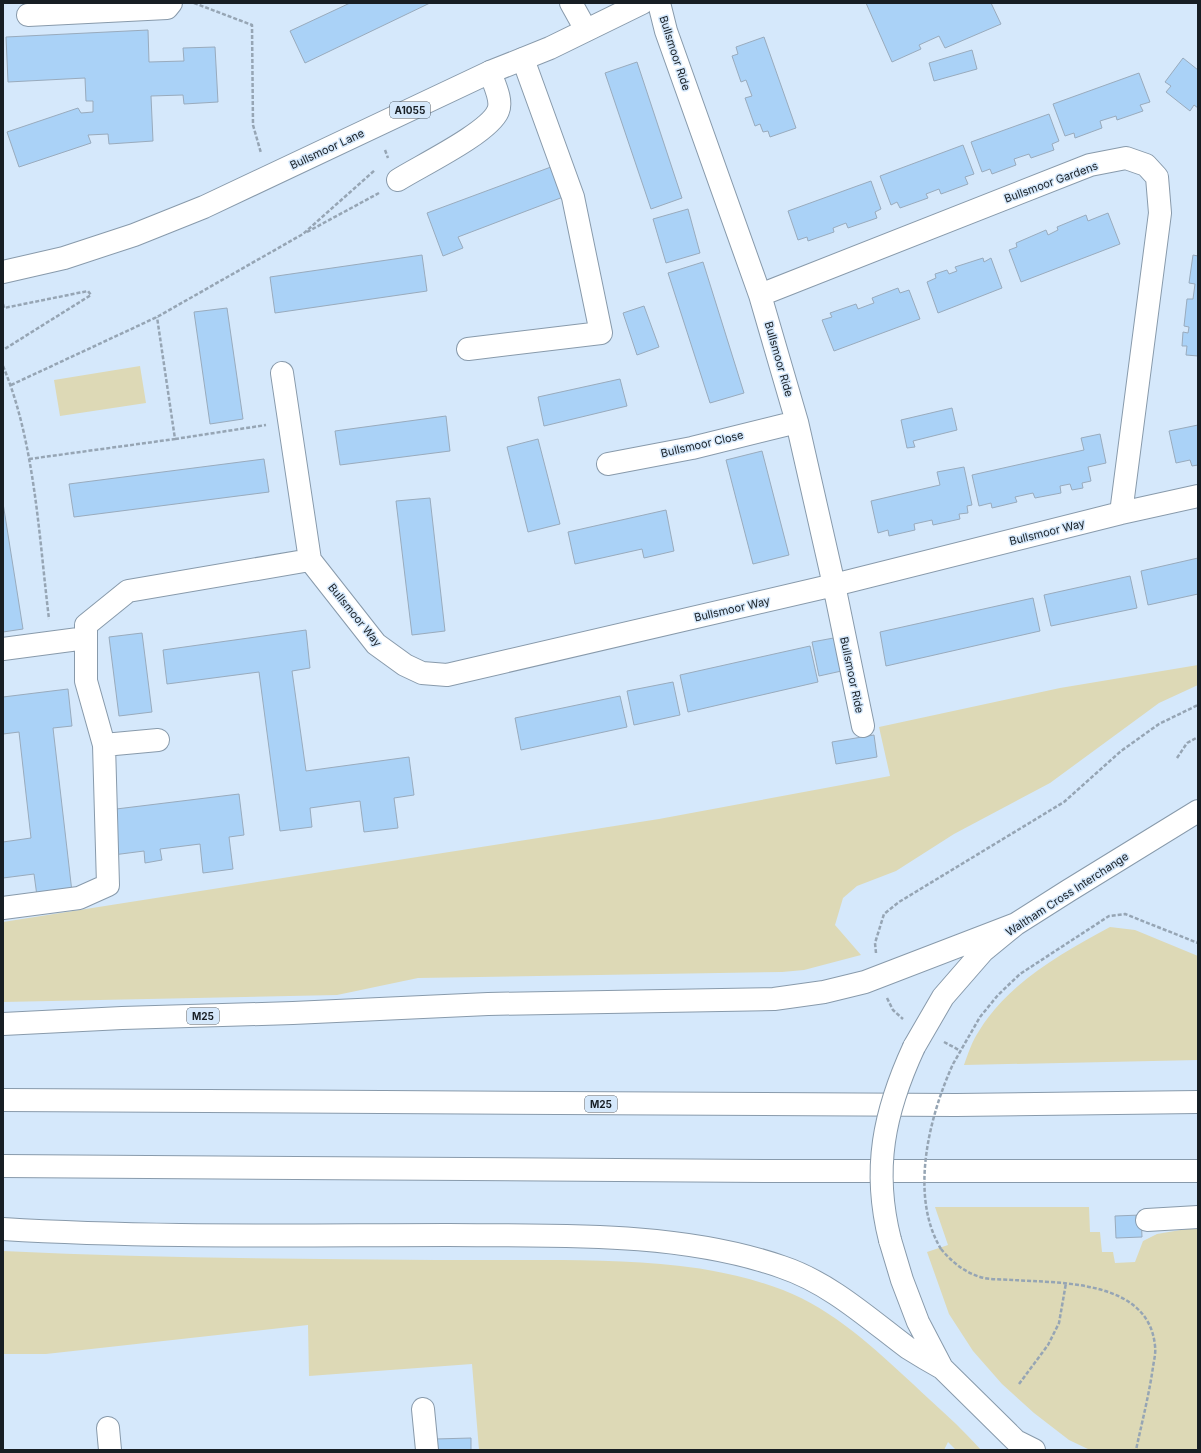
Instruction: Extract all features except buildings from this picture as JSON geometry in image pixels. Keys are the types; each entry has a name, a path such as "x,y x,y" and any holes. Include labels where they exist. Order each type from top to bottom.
{"main road":[{"path":"28,15 167,8 171,3"},
{"path":"571,3 586,30"},
{"name":"Bullsmoor Ride","path":"659,3 666,31 760,296 797,422 834,585 862,726"},
{"name":"Bullsmoor Lane","path":"3,272 64,258 134,235 204,207 490,72 550,48 633,5"},
{"path":"468,349 601,333 574,197 524,59"},
{"path":"389,186 472,136 492,121 499,110 498,98 490,72"},
{"name":"Bullsmoor Gardens","path":"760,296 1090,165 1126,158 1146,165 1157,177 1160,213 1121,513"},
{"name":"Bullsmoor Way","path":"282,373 310,560 376,644 405,665 422,673 447,675 834,585 1121,513 1198,496"},
{"name":"Bullsmoor Close","path":"608,464 692,448 797,422"},
{"path":"3,908 79,898 108,885 104,745 86,681 86,625 128,591 310,560"},
{"path":"3,649 86,638"},
{"path":"104,745 158,740"},
{"name":"Waltham Cross Interchange","path":"1025,1447 942,1368 918,1322 902,1280 890,1240 881,1196 884,1139 889,1111 895,1090 914,1047 943,997 960,975 983,951 1016,924 1198,811"},
{"name":"M25","path":"3,1024 122,1018 293,1014 488,1004 774,998 824,992 858,983 908,966 1016,924"},
{"name":"M25","path":"3,1100 948,1105 1198,1102"},
{"path":"3,1166 775,1171 1198,1171"},
{"path":"1147,1220 1198,1217"},
{"path":"3,1229 228,1235 539,1236 677,1243 738,1253 784,1267 829,1289 910,1349 942,1368"},
{"path":"423,1409 426,1450"},
{"path":"108,1428 110,1450"}],"path":[{"path":"194,3 252,25 253,125 258,145 271,176"},
{"path":"382,163 388,158 385,150"},
{"path":"303,234 377,168"},
{"path":"11,385 157,317 389,186"},
{"path":"3,304 4,308 88,291 91,295 3,350"},
{"path":"157,317 175,439"},
{"path":"3,366 11,385 29,459 52,642"},
{"path":"29,459 289,422"},
{"path":"876,954 875,943 884,914 899,902 1064,802 1121,751 1159,724 1198,704"},
{"path":"1177,758 1187,743 1198,737"},
{"path":"1136,1450 1151,1384 1155,1348 1153,1334 1138,1309 1124,1298 1109,1291 1066,1283 979,1277 951,1261 933,1236 928,1219 924,1167 936,1108 959,1050 980,1016 998,995 1020,974 1109,916 1125,914 1198,943"},
{"path":"888,1001 892,1010 907,1022"},
{"path":"947,1044 959,1050"},
{"path":"1019,1384 1048,1345 1058,1323 1066,1283"}],"shaded area":[{"path":"140,366 146,403 60,416 54,380"},
{"path":"1198,665 1198,685 1159,703 1050,783 954,834 896,871 857,886 843,898 835,925 861,955 804,970 782,972 418,978 337,995 3,1002 3,922 659,819 890,776 879,727 1060,688"},
{"path":"1110,927 1135,930 1198,956 1198,1060 964,1065 970,1048 977,1035 991,1014 1005,998 1037,971 1073,947"},
{"path":"935,1207 1089,1207 1090,1232 1100,1232 1102,1252 1113,1252 1115,1263 1135,1262 1143,1241 1157,1234 1198,1227 1198,1450 1090,1450 1069,1440 1034,1413 1002,1384 973,1351 949,1314 927,1252 948,1245"},
{"path":"3,1251 220,1258 618,1261 674,1265 729,1274 783,1290 802,1298 836,1319 883,1357 956,1424 981,1450 956,1450 948,1442 944,1450 479,1450 472,1364 309,1376 308,1325 46,1354 3,1354"}]}
